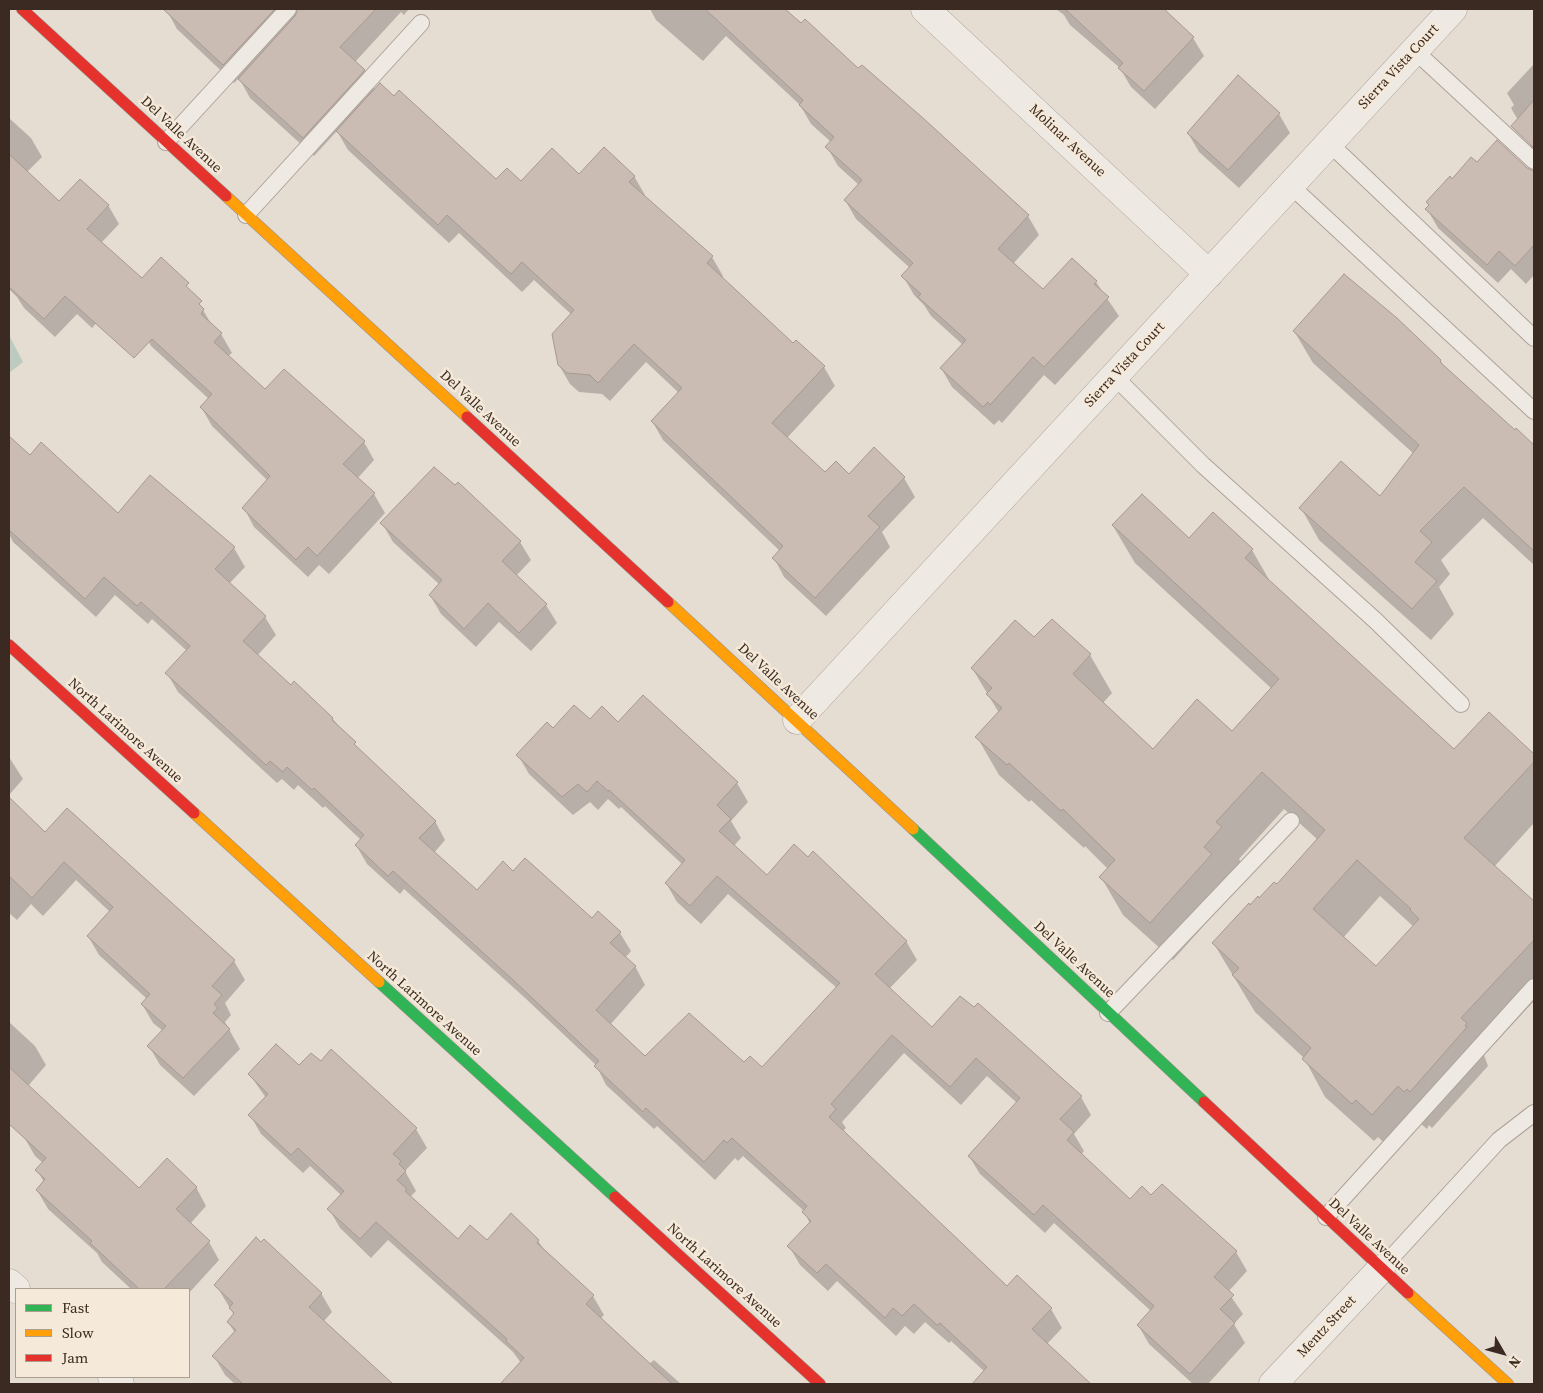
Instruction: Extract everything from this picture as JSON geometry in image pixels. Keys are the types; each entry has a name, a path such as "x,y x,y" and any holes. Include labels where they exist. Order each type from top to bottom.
{"street":[{"name":"Del Valle Avenue","path":"22,9 797,720 1381,1269 1508,1384"},
{"name":"Molinar Avenue","path":"924,9 1209,274"},
{"name":"Sierra Vista Court","path":"797,720 1453,9"},
{"name":"North Larimore Avenue","path":"9,645 820,1384"},
{"name":"Mentz Street","path":"1273,1384 1381,1269"}],"lane":[{"path":"166,142 288,9"},
{"path":"246,215 422,23"},
{"path":"1414,50 1534,161"},
{"path":"1329,143 1534,338"},
{"path":"1290,185 1534,411"},
{"path":"1114,376 1203,465 1376,621 1461,704"},
{"path":"1108,1013 1291,821"},
{"path":"1326,1217 1534,987"},
{"path":"1381,1269 1499,1140 1534,1112"}],"shaded area":[{"path":"9,335 23,362 9,373"}],"building":[{"path":"163,9 275,9 223,65"},
{"path":"298,9 376,9 340,47 365,70 303,138 238,79 295,16"},
{"path":"705,9 785,9 801,23 805,19 858,68 862,65 923,118 1029,215 998,249 1043,289 1072,258 1097,281 1094,284 1109,297 1044,367 1033,357 990,405 988,402 983,407 940,368 966,340 918,297 921,294 901,276 913,263 844,200 862,180 825,147 834,137 799,105 803,100"},
{"path":"1065,9 1164,9 1194,37 1144,91 1118,68 1123,63"},
{"path":"1238,75 1280,113 1228,170 1187,133"},
{"path":"380,83 394,96 399,90 496,179 507,168 521,181 552,148 579,174 604,147 635,176 629,182 713,256 707,263 793,343 796,340 825,366 772,423 825,472 836,461 849,474 874,447 905,477 868,516 880,527 815,598 772,558 783,546 651,421 682,388 634,344 598,383 590,375 567,373 558,365 552,334 574,310 522,262 511,274 447,215 438,225 336,131"},
{"path":"1534,100 1534,148 1511,126"},
{"path":"1497,140 1527,168 1534,171 1534,245 1515,266 1499,251 1487,265 1425,209 1429,205 1426,202 1450,176 1452,179 1471,157 1477,162"},
{"path":"9,154 59,201 80,179 109,205 87,229 142,278 161,257 189,283 186,286 202,301 199,304 204,309 201,314 222,333 214,342 265,389 284,369 365,441 343,464 375,493 317,556 308,547 296,560 242,508 270,476 200,407 212,394 152,339 134,358 65,296 44,319 9,287"},
{"path":"1344,274 1397,318 1441,360 1440,362 1534,445 1534,551 1464,487 1420,531 1432,542 1415,562 1437,581 1412,609 1299,508 1341,461 1380,496 1419,445 1293,331"},
{"path":"9,436 30,455 41,442 118,513 150,475 235,547 215,569 266,616 243,641 291,685 294,681 356,742 354,744 436,821 419,838 477,890 503,861 513,871 525,858 592,918 598,911 621,932 610,943 636,966 596,1010 645,1056 689,1013 744,1062 750,1056 762,1067 840,983 717,876 690,906 665,883 685,860 597,781 587,792 578,784 562,797 516,755 547,722 553,728 574,705 590,719 602,706 618,722 643,695 738,782 717,805 731,819 719,831 767,875 794,844 808,857 813,851 907,941 875,974 932,1027 960,996 974,1007 978,1003 1082,1096 1060,1119 1074,1132 1067,1140 1130,1199 1142,1186 1151,1195 1162,1184 1237,1251 1214,1277 1234,1295 1220,1309 1235,1323 1190,1374 1137,1325 1154,1306 1043,1205 1034,1215 968,1156 1020,1098 976,1058 950,1087 892,1035 831,1104 836,1109 829,1117 1007,1286 1017,1275 1052,1308 1032,1329 1091,1384 972,1384 987,1367 940,1323 937,1325 914,1304 902,1316 893,1308 885,1318 826,1264 817,1273 787,1246 811,1221 802,1212 807,1206 732,1138 727,1143 724,1140 704,1162 646,1108 643,1112 594,1066 599,1061 512,979 393,871 388,876 355,845 364,835 314,788 312,790 287,767 283,772 270,761 266,765 165,673 190,646 141,602 137,606 104,577 85,599 9,530"},
{"path":"434,467 455,485 458,482 521,541 502,561 547,604 519,633 488,603 464,629 429,595 442,580 380,523"},
{"path":"1142,494 1189,538 1213,512 1253,549 1245,558 1454,749 1489,712 1534,754 1534,762 1464,838 1534,901 1534,940 1461,1018 1467,1023 1465,1026 1467,1027 1410,1092 1407,1089 1404,1092 1398,1086 1372,1115 1356,1100 1352,1104 1302,1059 1311,1048 1232,975 1239,968 1212,943 1249,903 1250,905 1258,896 1259,898 1274,882 1277,884 1325,830 1262,772 1216,822 1222,827 1204,847 1212,854 1150,923 1099,877 1115,860 1063,809 1061,811 1009,763 1007,765 975,737 1002,708 986,694 992,688 971,668 1015,620 1034,637 1052,619 1091,654 1073,674 1153,749 1197,699 1232,731 1279,679 1112,525","holes":["1357,860 1411,909 1419,919 1376,966 1313,909"]},
{"path":"9,797 45,832 67,808 235,960 212,986 222,995 214,1004 218,1008 213,1013 230,1029 183,1078 147,1046 166,1026 141,1004 150,994 87,936 113,907 64,862 32,898 9,876"},
{"path":"276,1044 299,1065 311,1053 321,1061 331,1049 417,1128 393,1154 401,1161 399,1164 406,1171 397,1180 407,1189 405,1191 458,1239 470,1225 487,1240 511,1213 539,1240 537,1243 594,1295 586,1304 672,1384 500,1384 524,1358 506,1341 507,1339 376,1222 360,1239 327,1209 344,1191 298,1148 291,1155 248,1115 268,1094 248,1074"},
{"path":"9,1067 139,1188 167,1158 197,1187 176,1209 210,1241 165,1288 138,1288 90,1243 92,1241 36,1190 45,1179 35,1170 46,1158 9,1124"},
{"path":"256,1237 261,1242 264,1239 322,1293 309,1307 393,1384 243,1384 212,1356 236,1330 227,1322 234,1313 229,1308 233,1303 214,1285"}],"traffic: fast":[{"path":"913,829 1204,1102"},
{"path":"379,982 615,1197"}],"traffic: slow":[{"path":"226,196 467,417"},
{"path":"668,602 913,829"},
{"path":"194,813 379,982"},
{"path":"1408,1293 1508,1384"}],"traffic: jam":[{"path":"22,9 226,196"},
{"path":"467,417 668,602"},
{"path":"9,645 194,813"},
{"path":"1204,1102 1408,1293"},
{"path":"615,1197 820,1384"}]}
